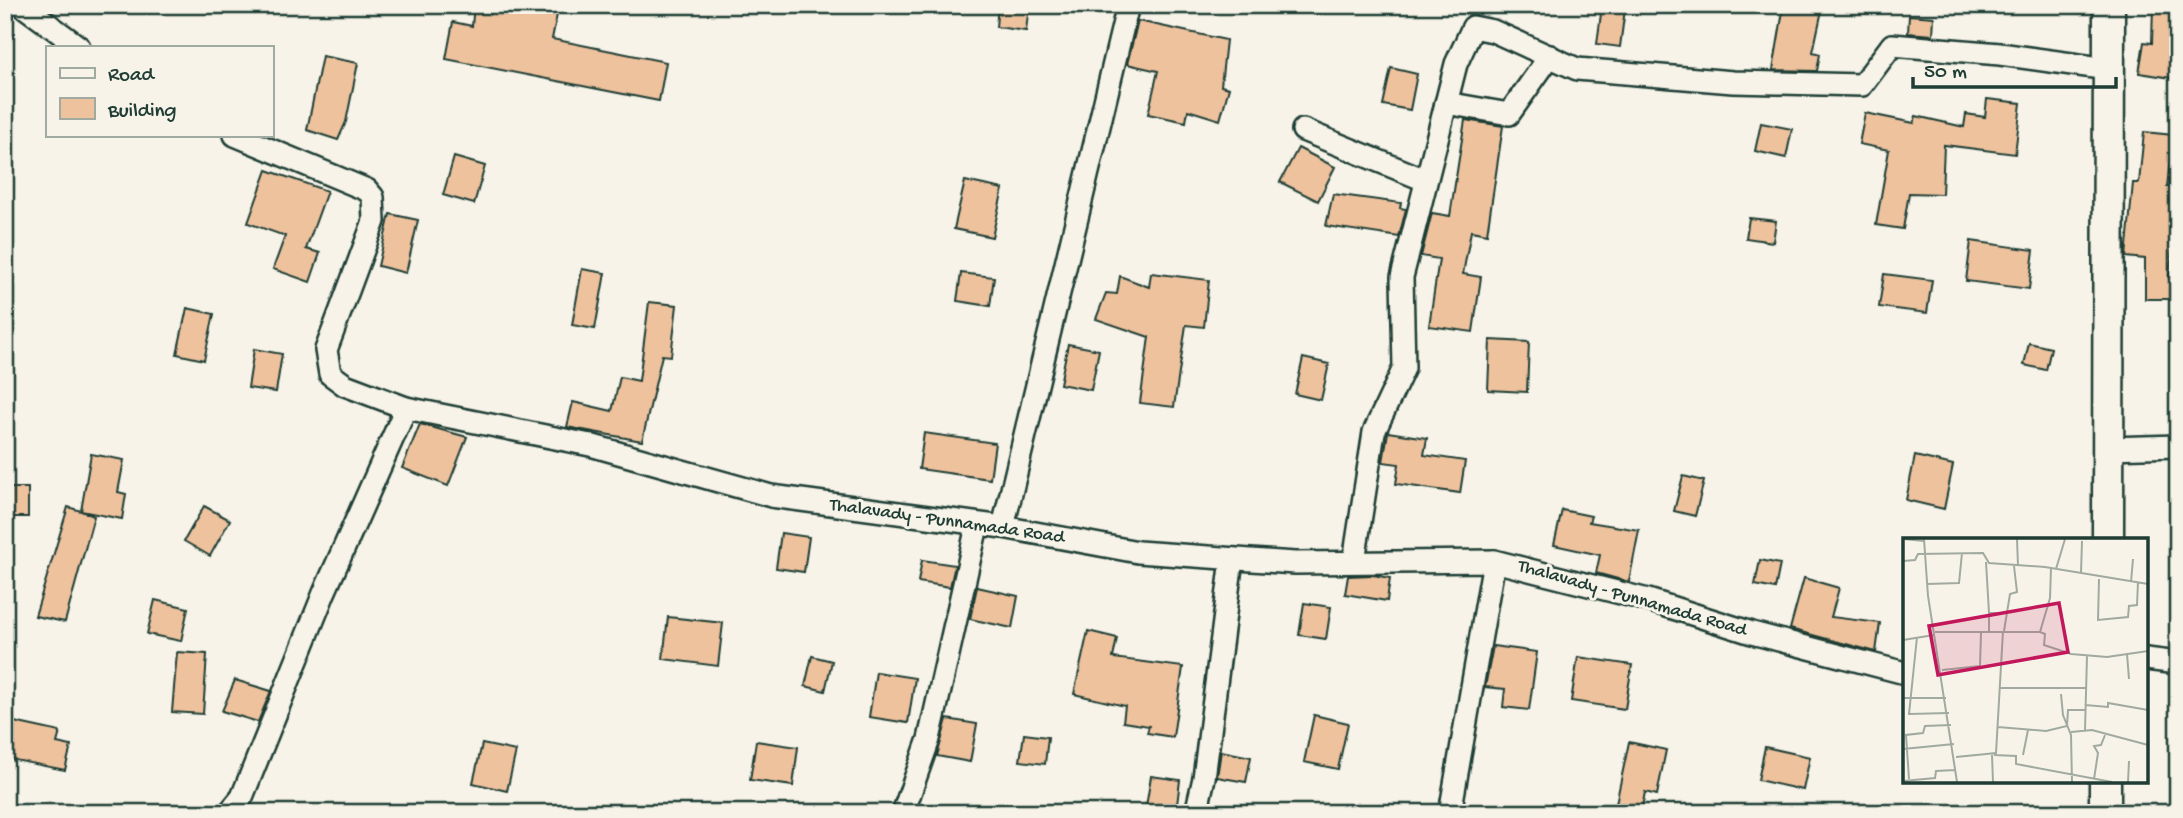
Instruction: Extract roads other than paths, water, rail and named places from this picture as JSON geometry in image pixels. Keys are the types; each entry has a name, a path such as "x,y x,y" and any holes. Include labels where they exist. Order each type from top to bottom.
{"main road":[{"path":"2108,538 2109,5"},
{"path":"2105,783 2105,813"}],"street":[{"path":"22,5 78,46"},
{"path":"1003,527 1128,5"},
{"path":"1354,561 1374,432 1404,368 1402,277 1456,64 1473,27 1493,31 1577,69 1733,82 1862,85 1892,45 2000,54 2108,68"},
{"path":"1446,103 1509,114 1550,57"},
{"path":"1303,130 1425,180"},
{"name":"Thalavady - Punnamada Road","path":"237,136 367,190 373,197 374,221 326,350 326,359 330,374 345,385 406,408 590,445 771,496 977,526 1003,527 1138,552 1295,563 1494,561 1648,600 1752,633 1903,672"},
{"path":"229,813 242,797 324,593 406,408"},
{"path":"2108,447 2178,446"},
{"path":"905,812 929,739 977,526"},
{"path":"1196,813 1204,778 1232,559"},
{"path":"1451,813 1494,561"},
{"path":"2148,659 2178,663"}]}
